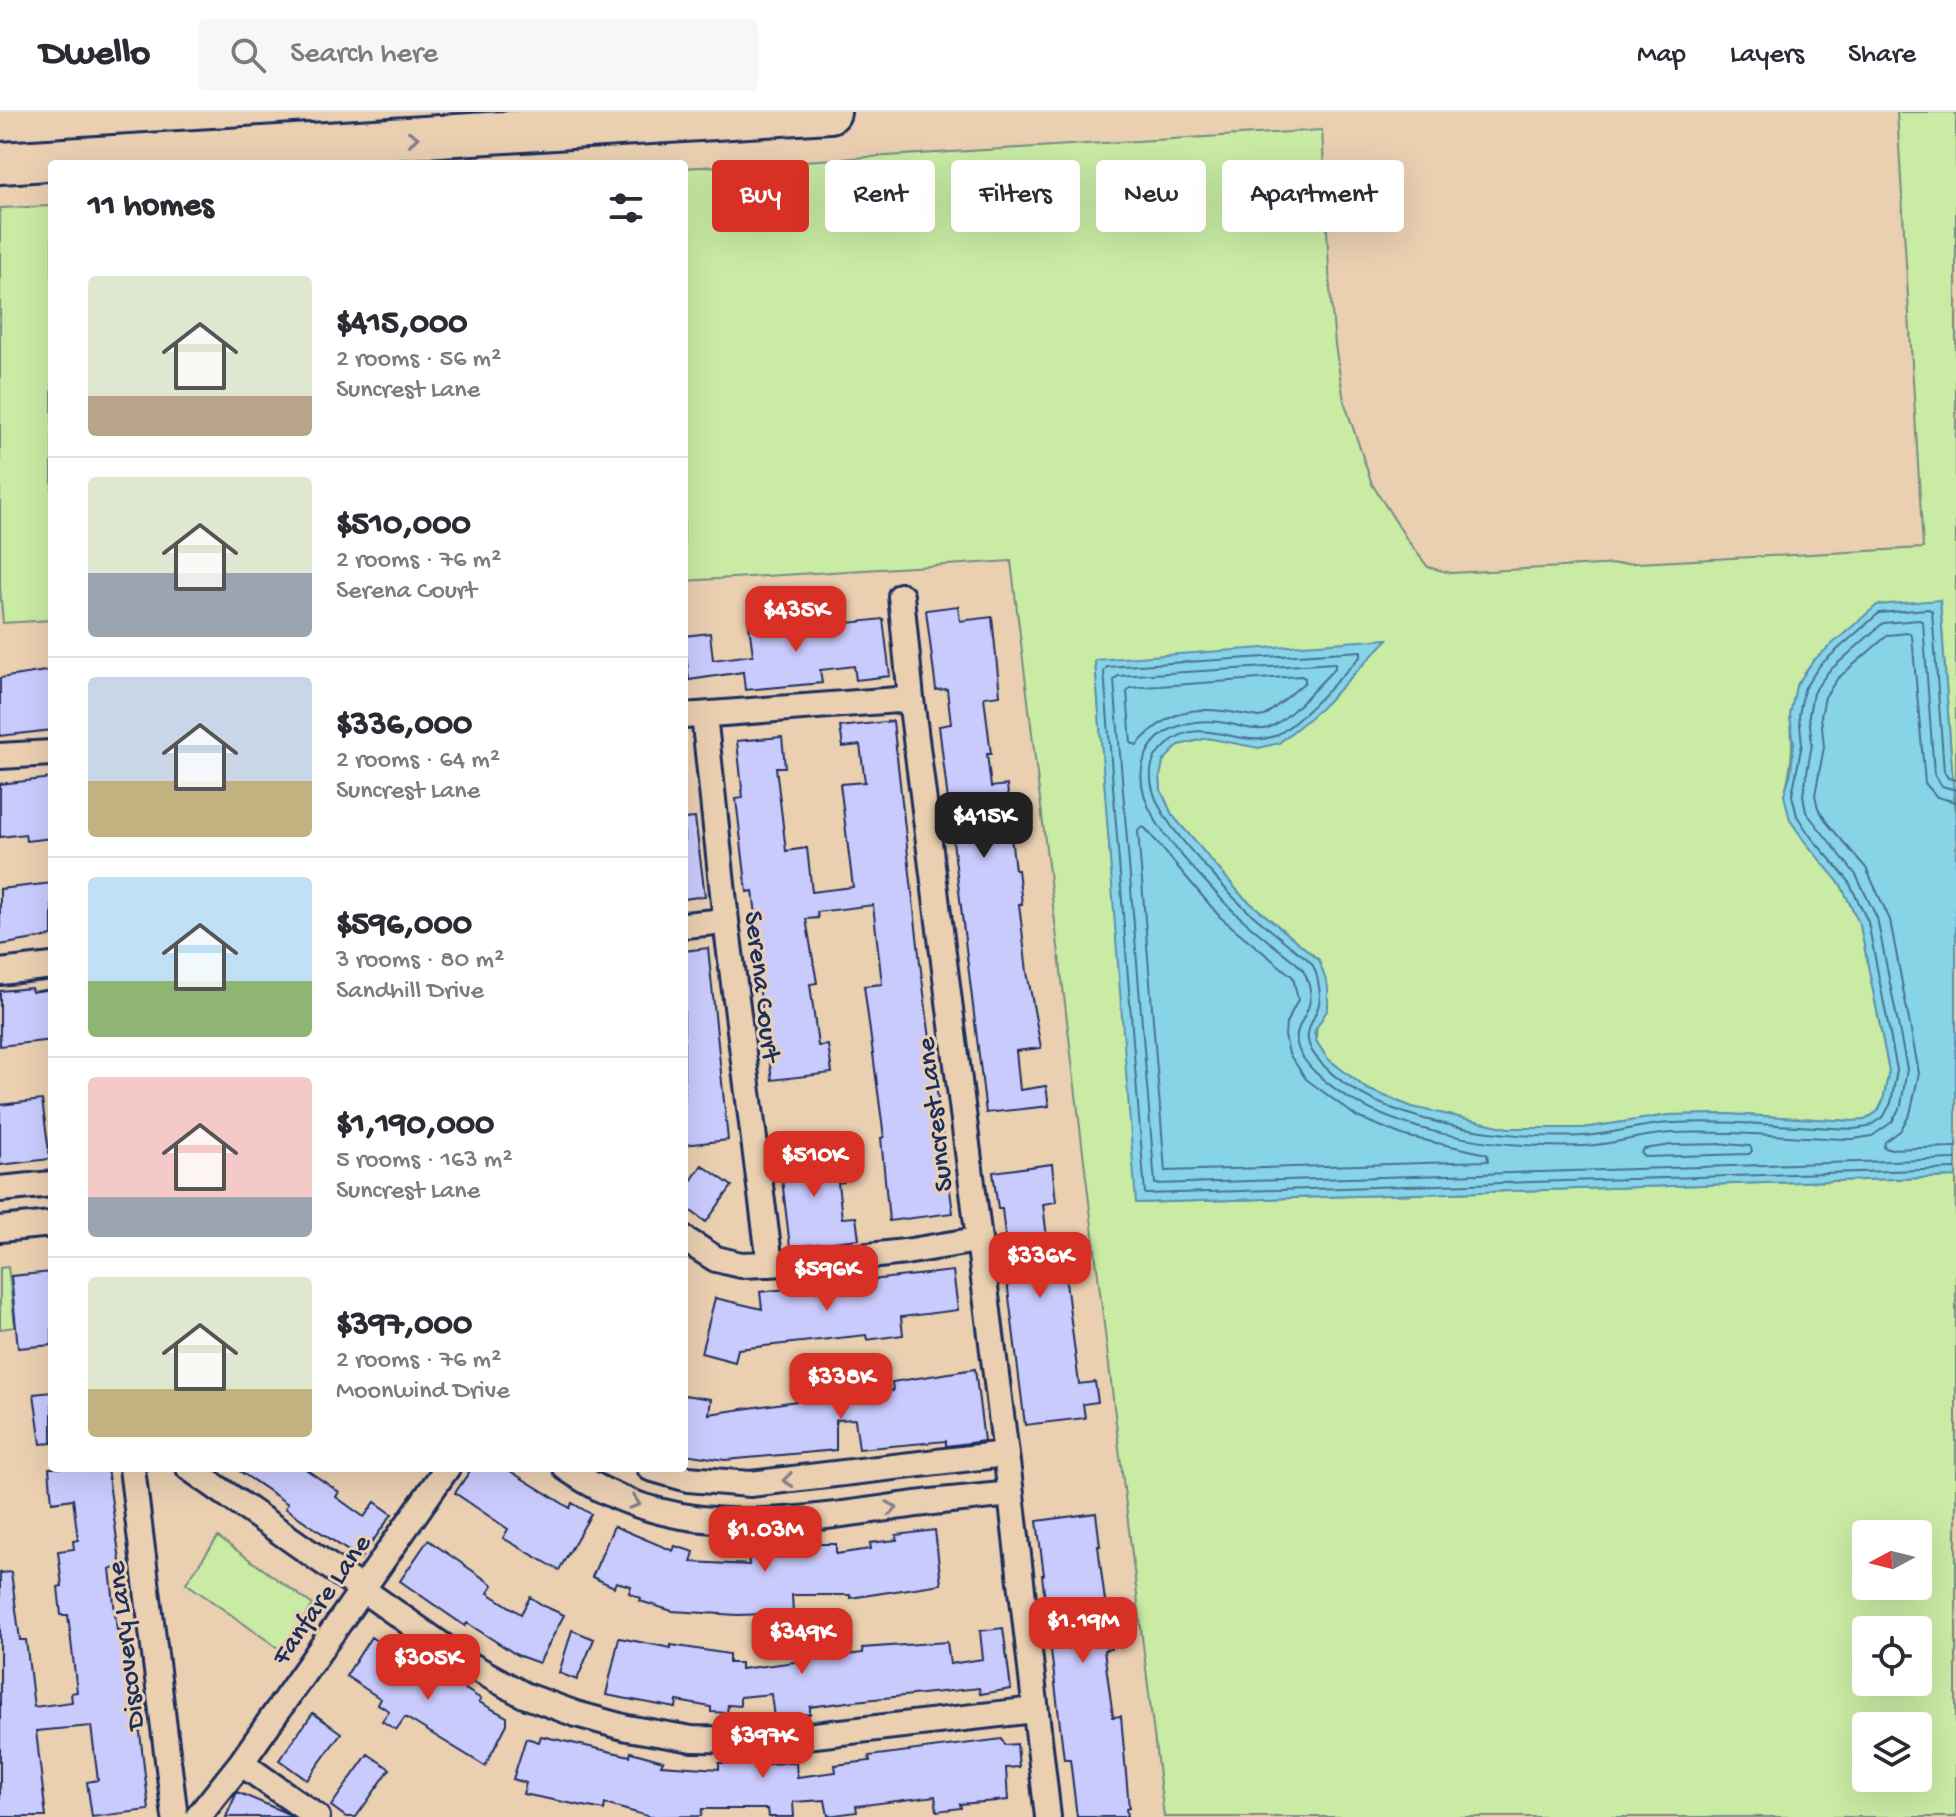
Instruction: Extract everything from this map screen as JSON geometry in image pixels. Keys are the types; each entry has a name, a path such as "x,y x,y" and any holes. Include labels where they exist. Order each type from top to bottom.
{"main road":[{"path":"49,160 830,112"},
{"path":"0,163 48,160"}],"street":[{"name":"Suncrest Lane","path":"901,596 1048,1817"},
{"path":"694,715 911,699"},
{"name":"Serena Court","path":"694,715 726,921 770,1264"},
{"path":"0,756 48,753"},
{"path":"688,925 726,921"},
{"path":"0,972 48,966"},
{"path":"0,1189 48,1184"},
{"path":"0,1229 48,1224"},
{"path":"688,1242 716,1259 741,1265 815,1262 977,1240"},
{"path":"664,1472 688,1479 750,1484 1005,1454"},
{"name":"Discovery Lane","path":"132,1472 175,1817"},
{"path":"195,1472 470,1665 524,1695 576,1714 651,1733 692,1739 771,1740 1034,1710"},
{"name":"Fanfare Lane","path":"198,1817 241,1763 444,1472"},
{"path":"572,1472 605,1492 642,1507 737,1523 1011,1494"},
{"path":"241,1763 317,1817"}],"green space":[{"path":"1897,112 1956,112 1956,825 1940,600 1790,715 1792,755 1784,795 1841,885 1860,925 1889,1071 1883,1101 1878,1111 1865,1120 1725,1114 1669,1115 1584,1128 1508,1128 1412,1107 1367,1089 1328,1059 1316,1041 1319,960 1242,896 1172,815 1161,790 1160,776 1163,761 1179,745 1207,738 1224,741 1320,709 1387,640 1095,661 1137,1203 1956,1177 1956,1817 1164,1817 1011,561 688,581 688,168 712,166 712,232 809,232 809,161 1322,130 1324,160 1222,160 1222,232 1327,232 1335,345 1344,401 1372,484 1428,567 1451,573 1923,548"},
{"path":"48,206 48,620 3,623 0,588 0,208"},
{"path":"8,1267 15,1327 0,1329 0,1268"},
{"path":"218,1537 313,1605 281,1650 186,1583"}],"water":[{"path":"1940,600 1956,825 1956,1177 1136,1203 1095,660 1388,639 1320,709 1279,743 1259,748 1207,738 1179,745 1163,761 1160,776 1161,790 1172,815 1242,896 1319,960 1328,987 1328,1009 1314,1032 1316,1041 1328,1059 1367,1089 1412,1107 1508,1128 1584,1128 1669,1115 1725,1114 1853,1121 1865,1120 1878,1111 1889,1071 1860,925 1841,885 1790,820 1784,795 1791,772 1794,743 1790,715 1796,686 1814,660 1877,605"}],"building":[{"path":"958,606 960,621 992,617 1000,695 984,697 991,754 987,754 991,787 1007,785 1027,972 1041,1048 1016,1051 1020,1090 1046,1086 1049,1106 986,1113 939,726 951,724 947,689 936,690 926,610"},
{"path":"883,619 890,676 856,680 854,666 820,670 822,683 745,690 743,672 689,680 688,636 710,633 713,660 753,655 749,625 776,621 777,631"},
{"path":"48,671 48,730 0,736 0,678"},
{"path":"893,721 920,963 953,1213 889,1221 881,1138 884,1137 864,986 882,984 873,905 817,912 818,918 806,919 817,983 810,984 818,1046 828,1045 832,1073 772,1080 755,956 761,956 753,891 747,892 736,799 743,798 737,741 782,737 785,767 776,767 786,851 807,848 812,892 853,887 840,784 865,782 860,745 843,747 840,727"},
{"path":"48,778 48,838 26,841 25,834 0,837 0,784"},
{"path":"695,818 705,896 688,898 688,819"},
{"path":"48,883 48,937 0,945 0,889"},
{"path":"708,948 728,1140 688,1145 688,950"},
{"path":"48,990 48,1040 0,1046 0,991"},
{"path":"42,1100 48,1159 0,1165 0,1105"},
{"path":"826,1148 827,1162 842,1160 844,1182 838,1183 842,1218 856,1217 859,1239 790,1247 779,1154"},
{"path":"1052,1164 1056,1202 1043,1204 1047,1238 1066,1235 1068,1258 1063,1259 1079,1384 1095,1382 1098,1402 1083,1404 1085,1418 1025,1425 1007,1281 1010,1280 1002,1209 998,1209 993,1172"},
{"path":"702,1165 732,1186 706,1222 688,1209 688,1185"},
{"path":"953,1271 958,1310 901,1317 903,1335 867,1340 866,1335 738,1349 735,1362 701,1353 715,1298 762,1309 760,1292"},
{"path":"48,1272 48,1345 18,1348 11,1276"},
{"path":"975,1369 984,1441 946,1446 946,1441 859,1449 855,1419 836,1420 836,1450 725,1460 688,1455 688,1396 711,1399 709,1414 817,1398 817,1401 893,1391 892,1382"},
{"path":"48,1392 48,1443 41,1444 34,1394"},
{"path":"49,1472 108,1472 121,1568 110,1569 117,1630 128,1629 149,1810 92,1817 87,1782 98,1780 91,1726 36,1731 46,1817 0,1817 0,1573 11,1572 20,1640 26,1640 34,1707 72,1702 71,1693 77,1692 68,1615 61,1615 58,1587 62,1586 58,1551 74,1549 73,1541 78,1540 73,1499 52,1502"},
{"path":"241,1472 310,1472 339,1492 336,1497 364,1517 375,1502 392,1514 360,1559 285,1508 288,1504"},
{"path":"469,1472 512,1472 570,1508 572,1503 591,1514 559,1570 503,1538 508,1529 455,1493"},
{"path":"1096,1513 1111,1649 1104,1650 1113,1717 1121,1716 1129,1808 1126,1809 1127,1817 1077,1817 1070,1759 1064,1759 1042,1575 1037,1521"},
{"path":"614,1526 673,1551 675,1546 694,1552 691,1562 749,1565 748,1556 799,1554 799,1544 836,1544 836,1554 871,1549 870,1543 897,1540 896,1535 935,1530 941,1584 850,1598 850,1595 792,1595 793,1613 738,1615 672,1611 640,1601 641,1598 629,1593 631,1586 616,1582 614,1587 592,1577"},
{"path":"428,1540 493,1585 488,1593 521,1614 530,1597 564,1615 539,1663 517,1655 467,1623 465,1626 400,1581"},
{"path":"1003,1628 1011,1689 980,1694 979,1688 855,1701 810,1707 810,1714 774,1718 771,1694 740,1697 740,1706 728,1705 727,1713 711,1712 711,1707 677,1701 676,1708 606,1695 619,1638 671,1648 671,1645 729,1654 729,1663 741,1663 741,1669 863,1653 862,1648 947,1642 950,1664 983,1659 980,1631"},
{"path":"572,1630 594,1639 577,1680 559,1673"},
{"path":"371,1637 443,1687 448,1678 481,1699 479,1702 507,1717 507,1724 485,1766 405,1717 396,1730 382,1721 389,1711 378,1704 381,1699 346,1676"},
{"path":"313,1713 341,1733 307,1780 279,1760"},
{"path":"541,1736 630,1756 631,1752 663,1761 661,1765 719,1769 719,1763 757,1765 796,1762 797,1777 836,1772 835,1765 870,1761 869,1756 1002,1739 1005,1745 1017,1744 1019,1767 1006,1768 1008,1800 960,1804 961,1808 937,1811 935,1796 856,1806 857,1812 828,1816 825,1800 793,1802 794,1817 769,1817 768,1809 702,1809 701,1816 651,1817 605,1804 604,1810 523,1794 526,1783 513,1779 526,1738 539,1742"},
{"path":"368,1754 390,1769 356,1817 346,1817 331,1806"},
{"path":"237,1792 284,1812 291,1817 226,1817"}]}
